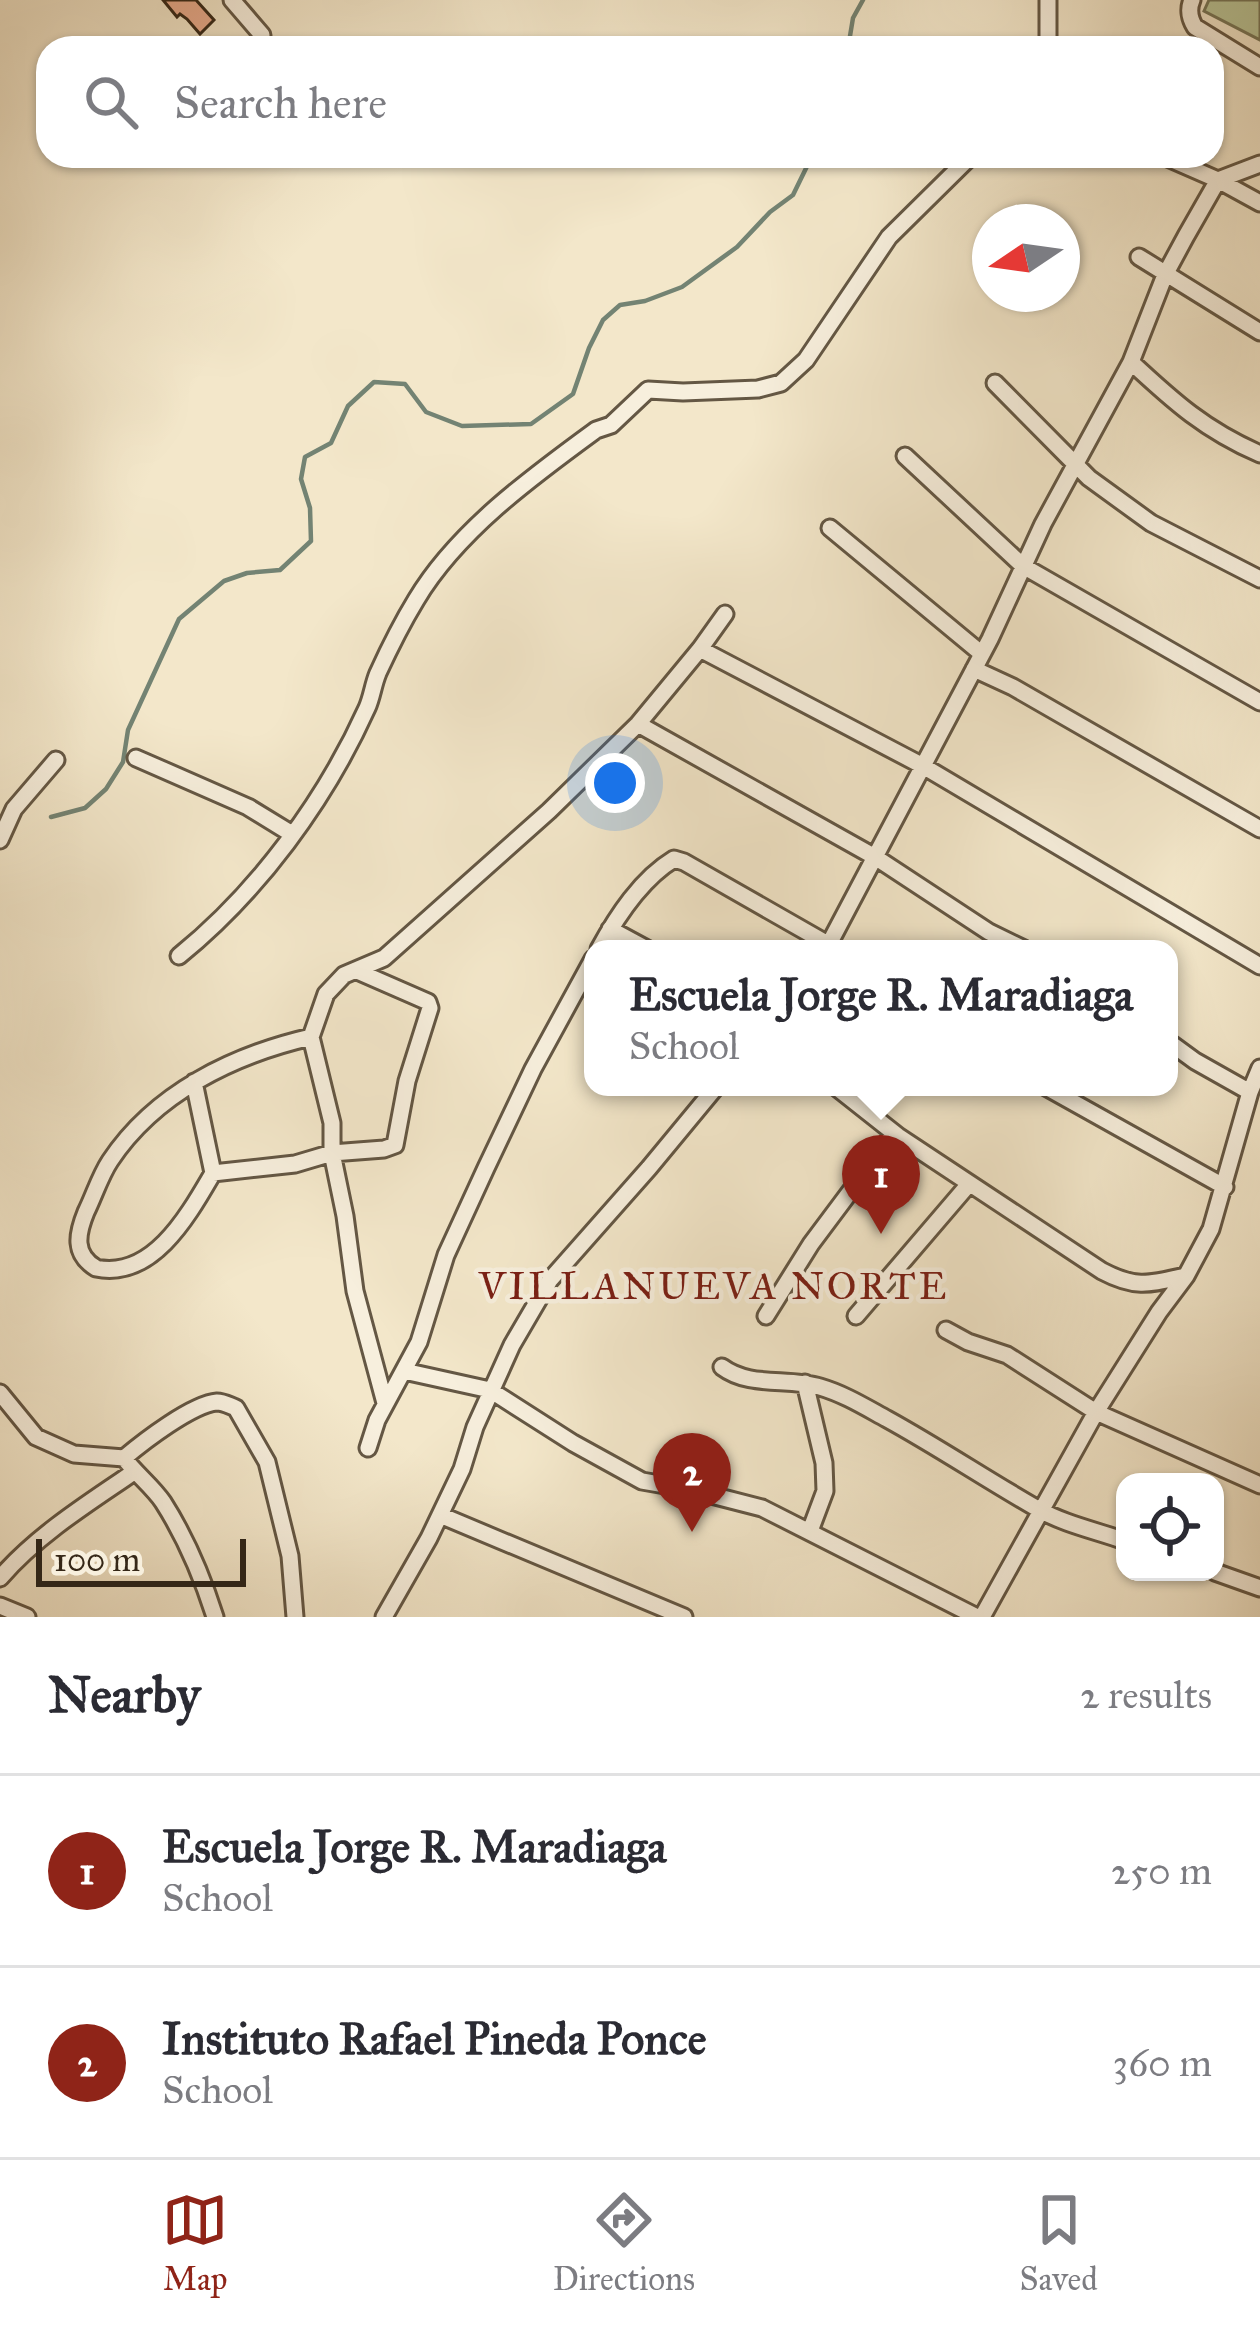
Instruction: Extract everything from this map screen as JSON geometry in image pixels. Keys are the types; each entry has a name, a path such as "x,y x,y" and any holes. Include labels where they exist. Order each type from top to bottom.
{"street":[{"path":"232,0 262,35"},
{"path":"1048,0 1048,36"},
{"path":"1192,0 1191,21 1210,36"},
{"path":"1224,45 1260,67"},
{"path":"835,940 978,662 1043,524 1131,362 1166,275 1218,180 1260,164"},
{"path":"179,956 217,925 318,801 369,705 376,678 417,598 447,558 518,488 596,430 611,425 648,390 683,392 781,383 806,360 889,237 959,168"},
{"path":"1190,168 1260,202"},
{"path":"1139,257 1260,332"},
{"path":"1131,362 1180,408 1227,440 1260,454"},
{"path":"995,383 1089,478 1151,523 1260,579"},
{"path":"904,456 1023,566 1260,702"},
{"path":"830,528 978,662 1013,687 1260,829"},
{"path":"385,1403 355,1291 332,1154 332,1123 311,1037 326,994 344,975 384,958 549,812 638,724 725,614"},
{"path":"700,650 923,766 1260,967"},
{"path":"638,724 875,857 1005,940"},
{"path":"136,758 248,807 292,835"},
{"path":"0,840 14,809 56,760"},
{"path":"604,940 651,875 674,859 821,940"},
{"path":"610,929 630,940"},
{"path":"213,1173 295,1165 395,1145 406,1082 429,1014 428,1002 357,971"},
{"path":"368,1448 385,1403 418,1342 446,1255 533,1069 584,976"},
{"path":"194,1082 213,1173 181,1226 148,1257 105,1270 88,1264 78,1245 78,1231 107,1165 141,1121 194,1082 268,1047 311,1037"},
{"path":"1178,1048 1250,1092"},
{"path":"404,1371 490,1390 642,1481 762,1508 980,1617 1096,1412 1186,1276 1211,1229 1260,1068"},
{"path":"391,1615 462,1469 490,1390 550,1280 709,1096"},
{"path":"847,1096 968,1184 1124,1282 1145,1285 1186,1276"},
{"path":"1062,1096 1225,1187"},
{"path":"766,1316 811,1244 894,1133"},
{"path":"856,1316 968,1184"},
{"path":"946,1330 1007,1354 1096,1412 1260,1485"},
{"path":"722,1367 751,1380 805,1383 853,1400 1042,1512 1116,1538"},
{"path":"805,1383 824,1462 825,1491 811,1532"},
{"path":"0,1393 35,1437 74,1454 129,1465 160,1497 196,1561 215,1617"},
{"path":"0,1578 129,1465 147,1438 218,1402 236,1408 267,1462 290,1556 295,1617"},
{"path":"440,1515 684,1617"},
{"path":"1224,1575 1260,1588"},
{"path":"0,1606 27,1617"}],"green space":[{"path":"1209,0 1260,0 1260,40 1204,11"}],"building":[{"path":"163,0 196,0 214,20 200,34"}],"waterway":[{"path":"850,36 863,0"},
{"path":"51,817 85,808 106,789 123,762 128,730 179,619 224,581 280,570 311,541 310,508 301,479 305,457 331,443 348,406 374,382 405,384 426,412 462,426 531,424 573,394 603,320 620,305 682,287 737,247 793,195 806,168"}],"place":[{"name":"Escuela Jorge R. Maradiaga","path":"881,1234"},
{"name":"Instituto Rafael Pineda Ponce","path":"692,1532"}],"district":[{"name":"VILLANUEVA NORTE","path":"714,1286"}]}
